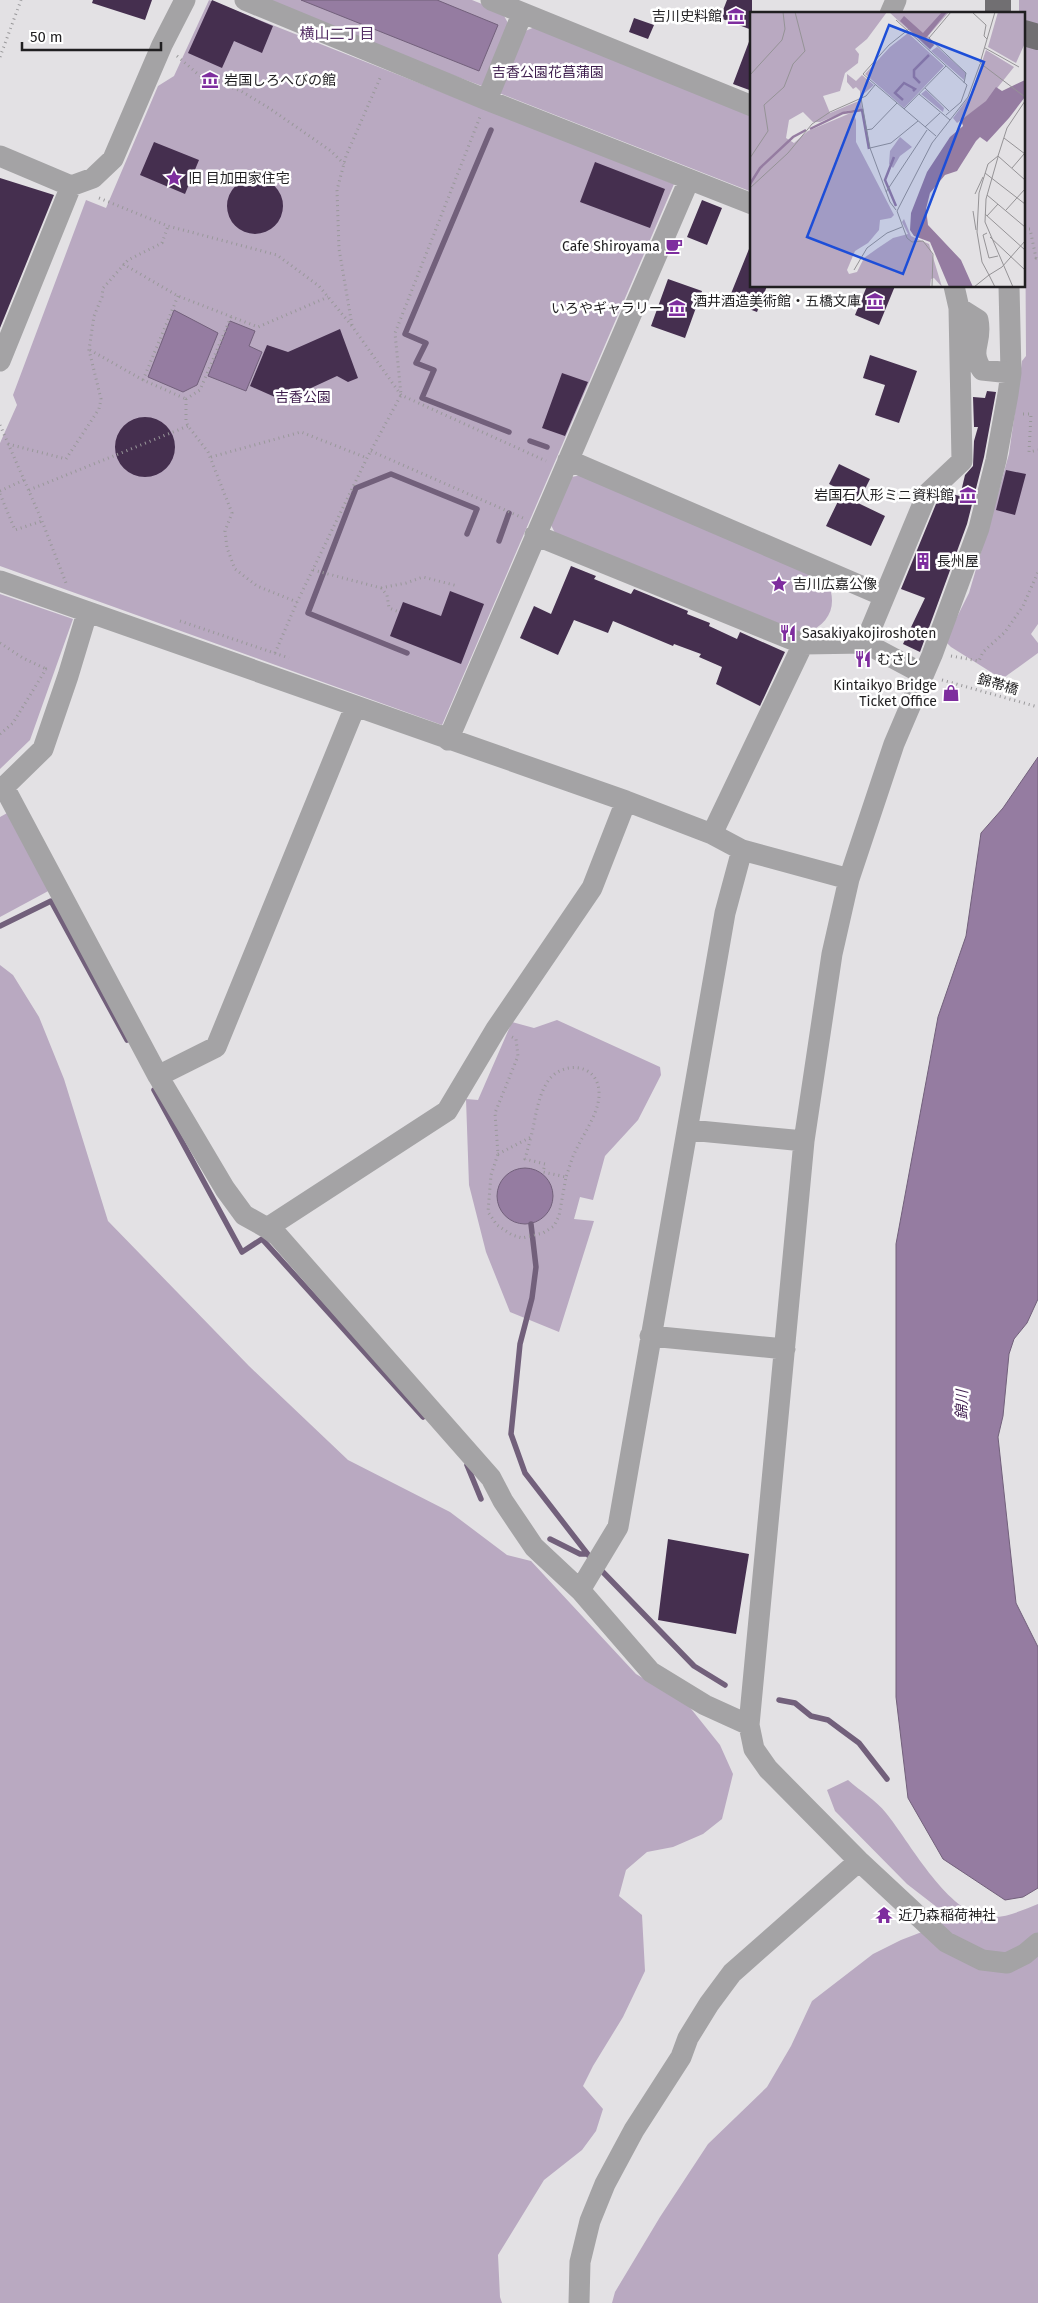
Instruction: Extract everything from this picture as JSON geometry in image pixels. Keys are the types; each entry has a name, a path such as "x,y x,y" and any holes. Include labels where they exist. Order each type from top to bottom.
{"street":[{"path":"0,156 71,186 93,178 113,160 162,45 185,0"},
{"path":"245,0 487,100 750,203"},
{"path":"491,0 750,105"},
{"path":"891,12 896,0"},
{"path":"487,100 522,14"},
{"path":"448,740 688,180"},
{"path":"0,361 71,186"},
{"path":"865,643 927,494 962,461 959,308 954,288"},
{"path":"1009,288 1011,372 996,460 979,528 894,744 849,879 832,954 804,1141 749,1725 754,1749 768,1769 859,1861 946,1942 982,1960 1007,1962 1024,1954 1038,1943"},
{"path":"959,308 978,320 980,332 975,360 982,370 1011,372"},
{"path":"566,464 884,596"},
{"path":"537,530 803,644 865,643 923,674"},
{"path":"0,581 86,613 626,801 712,834 742,850 849,879"},
{"path":"86,613 68,676 43,748 2,789 158,1076 224,1189 244,1215 278,1236 452,1431 491,1478 503,1501 534,1548 580,1590 651,1672 705,1705 749,1725"},
{"path":"712,834 803,644"},
{"path":"158,1076 216,1046 355,707"},
{"path":"267,1228 447,1110 496,1030 592,888 626,801"},
{"path":"580,1590 618,1527 650,1336 689,1130 725,913 742,850"},
{"path":"689,1130 804,1141"},
{"path":"650,1336 785,1349"},
{"path":"579,2303 580,2262 590,2220 605,2184 634,2130 681,2057 688,2038 709,2004 732,1973 859,1861"}],"path":[{"path":"0,57 20,0"},
{"path":"162,45 199,75 240,91 284,118 332,151 344,164"},
{"path":"352,326 339,249 337,190 344,164 389,59"},
{"path":"275,653 312,570 370,451 401,395 395,333 487,100"},
{"path":"71,186 168,226 277,255 319,286 352,326 401,395 566,464"},
{"path":"8,444 66,459 99,409 101,399 89,350 94,316 102,297 103,288 123,264 162,243 168,226"},
{"path":"1026,229 1030,229 1036,258 1038,257"},
{"path":"123,264 178,296 258,327 328,297"},
{"path":"143,380 178,296"},
{"path":"186,399 200,390 231,317"},
{"path":"89,350 143,380 186,399"},
{"path":"186,399 186,420 188,426 211,457 232,513 225,531 227,548 235,570 257,586 297,602"},
{"path":"0,425 29,490 66,582 58,602"},
{"path":"29,490 188,426"},
{"path":"211,457 301,432 367,458"},
{"path":"1028,452 1038,450"},
{"path":"370,451 488,504 537,530"},
{"path":"24,480 0,492 15,530 42,521"},
{"path":"312,570 381,588 423,577 458,586"},
{"path":"960,656 978,661 983,652 1005,632 1023,606 1038,572"},
{"path":"381,588 386,595 389,608 399,612"},
{"path":"0,643 23,658 46,669 55,670 68,676"},
{"path":"0,734 13,723 46,669"},
{"name":"錦帯橋","path":"952,682 1038,707"},
{"path":"496,1030 516,1039 518,1056 495,1112 498,1154 491,1175 488,1212 496,1225 512,1235 522,1238 543,1233 554,1226 559,1216 566,1177 574,1154 598,1105 597,1081 590,1071 578,1067 564,1068 554,1073 545,1085 525,1159 545,1164 542,1172 566,1177"},
{"path":"498,1154 530,1138"}],"green space":[{"name":"吉香公園","path":"209,0 674,184 442,725 0,566 0,443 17,405 13,395 86,200 106,208 158,86 174,76"},
{"path":"250,0 472,0 502,12 509,25 482,86"},
{"path":"1019,0 1038,0 1038,624 1031,634 1038,643 1038,653 1002,679 951,647 945,641 969,593 989,525 1009,454 1022,361 1026,356 1026,12 1019,12"},
{"name":"吉香公園花菖蒲園","path":"537,26 750,114 750,191 499,93 523,32"},
{"path":"582,475 827,580 832,597 830,612 821,624 805,634 555,533 550,523 571,477"},
{"path":"0,594 73,619 30,740 0,769"},
{"path":"9,812 52,889 0,917 0,817"},
{"path":"0,965 13,975 39,1017 64,1079 108,1221 249,1366 348,1460 450,1512 507,1555 531,1561 636,1674 688,1705 720,1745 733,1774 722,1819 703,1834 673,1847 647,1852 626,1870 619,1896 642,1915 645,1971 623,2017 583,2086 603,2109 596,2131 582,2150 544,2180 498,2255 502,2303 0,2303"},
{"path":"557,1020 660,1067 661,1075 638,1120 605,1156 593,1200 580,1197 574,1219 594,1221 559,1332 510,1312 486,1252 469,1185 466,1099 478,1100 512,1022 534,1028"},
{"path":"848,1780 882,1808 942,1888 969,1911 983,1916 998,1917 1038,1904 1038,2303 612,2303 615,2292 660,2217 708,2144 767,2087 791,2046 812,2001 873,1954 927,1930 938,1908 907,1884 835,1811 827,1790"}],"water":[{"path":"301,0 437,0 498,25 479,71"},
{"path":"174,310 218,333 197,385 183,392 148,377"},
{"path":"230,321 255,331 249,346 262,352 246,391 208,376"},
{"name":"錦川","path":"1038,757 1038,1299 1027,1323 1014,1339 1009,1354 1003,1416 998,1437 1016,1603 1038,1647 1038,1888 1023,1897 1005,1900 943,1859 908,1798 896,1697 896,1244 938,1017 966,936 981,833 1003,808"},
{"path":"520,1168 530,1168 545,1176 551,1185 553,1196 551,1207 545,1216 530,1224 520,1224 509,1219 502,1212 497,1201 497,1191 502,1180 509,1173"}],"building":[{"path":"93,0 152,0 145,20 92,3"},
{"path":"212,0 273,26 262,53 234,41 222,68 188,53"},
{"path":"727,0 752,0 750,29 720,18"},
{"path":"634,18 654,25 648,39 629,32"},
{"path":"750,39 750,90 733,84"},
{"path":"154,142 199,160 185,194 140,175"},
{"path":"595,162 665,189 650,228 580,202"},
{"path":"0,178 54,195 0,328"},
{"path":"249,178 261,178 271,182 279,190 283,206 279,222 271,230 261,234 249,234 239,230 231,222 227,212 227,200 231,190 239,182"},
{"path":"702,200 722,208 707,245 687,237"},
{"path":"750,246 750,288 766,288 757,312 728,301"},
{"name":"いろやギャラリー","path":"668,279 702,291 685,338 651,326"},
{"name":"酒井酒造美術館・五橋文庫","path":"866,288 894,288 879,325 855,315"},
{"path":"340,329 358,378 348,382 337,376 296,395 293,405 250,386 267,345 288,352"},
{"path":"870,355 917,371 899,423 875,415 885,385 863,378"},
{"path":"562,373 588,382 565,436 542,428"},
{"path":"987,391 996,392 984,457 967,524 920,652 903,644 925,598 901,589 936,504 947,493 960,496 965,475 973,466 974,441 978,427 974,427 973,397 985,398"},
{"path":"139,417 151,417 162,422 170,430 175,441 173,459 162,472 151,477 139,477 128,472 120,464 115,453 115,441 120,430 128,422"},
{"path":"839,464 870,479 858,503 885,516 871,546 826,526 843,491 829,484"},
{"path":"1006,470 1026,474 1015,515 996,510"},
{"path":"571,566 596,576 594,579 631,594 634,589 688,611 687,614 710,623 709,626 737,639 740,632 785,652 760,706 716,684 722,667 699,657 701,654 674,644 673,646 613,621 608,633 574,620 558,655 520,638 534,606 551,614"},
{"path":"450,591 484,604 461,664 390,636 403,602 441,616"},
{"path":"668,1539 749,1554 736,1634 658,1620"}],"waterway":[{"path":"491,130 405,334 426,343 416,363 434,370 422,398 509,432"},
{"path":"530,441 547,447"},
{"path":"407,653 308,613 356,488 391,474 477,509 467,534"},
{"path":"499,541 509,513"},
{"path":"0,926 51,901 127,1040"},
{"path":"154,1090 242,1252 262,1239 423,1417"},
{"path":"531,1224 536,1267 532,1298 520,1344 511,1434 525,1473 593,1561"},
{"path":"467,1465 481,1499"},
{"path":"550,1539 580,1554 587,1554"},
{"path":"599,1568 694,1666 725,1685"},
{"path":"779,1700 795,1703 811,1716 828,1720 859,1743 887,1779"}],"place":[{"name":"吉川史料館","path":"736,16"},
{"name":"岩国しろへびの館","path":"210,80"},
{"name":"旧 目加田家住宅","path":"174,178"},
{"name":"Cafe Shiroyama","path":"674,246"},
{"name":"酒井酒造美術館・五橋文庫","path":"875,301"},
{"name":"いろやギャラリー","path":"677,308"},
{"name":"岩国石人形ミニ資料館","path":"968,495"},
{"name":"長州屋","path":"923,561"},
{"name":"吉川広嘉公像","path":"779,584"},
{"name":"Sasakiyakojiroshoten","path":"788,633"},
{"name":"むさし","path":"863,659"},
{"name":"Kintaikyo Bridge Ticket Office","path":"951,693"},
{"name":"近乃森稲荷神社","path":"884,1915"}],"district":[{"name":"横山二丁目","path":"337,34"}]}
